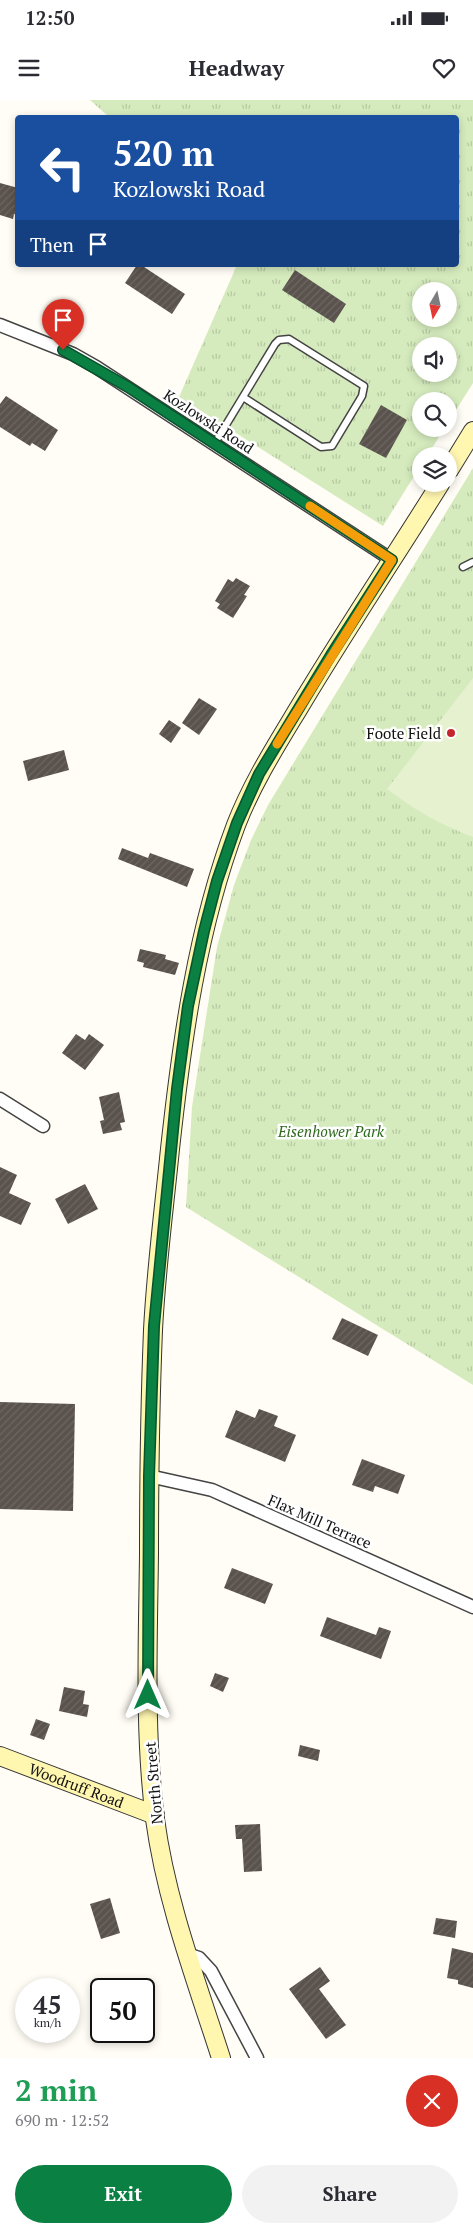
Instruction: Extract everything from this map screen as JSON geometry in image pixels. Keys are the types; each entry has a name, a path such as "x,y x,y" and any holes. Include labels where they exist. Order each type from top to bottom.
{"main road":[{"path":"457,457 473,431"},
{"name":"North Street","path":"222,2058 187,1954 161,1856 154,1815 149,1745 149,1476 154,1326 177,1089 188,1006 217,881 237,823 259,774 331,655 435,492"},
{"name":"Woodruff Road","path":"0,1756 154,1815"}],"street":[{"name":"Kozlowski Road","path":"0,325 74,354 215,443 392,560"},
{"path":"0,1099 43,1126"},
{"name":"Flax Mill Terrace","path":"149,1476 212,1490 473,1607"},
{"path":"187,1954 199,1958 211,1971 258,2058"}],"lane":[{"path":"215,443 275,344 284,338 289,339 364,386 362,396 332,446 326,447 321,447 243,397"},
{"path":"463,567 473,562"}],"green space":[{"path":"90,100 473,100 473,383 457,408 457,392 412,392 412,437 439,437 433,447 412,447 412,479 383,526 179,397 236,267 459,267 459,115 107,115"},
{"name":"Eisenhower Park","path":"473,468 473,1385 186,1207 192,1107 217,947 234,885 251,840 268,805"},
{"name":"Foote Field","path":"473,678 473,837 428,816 387,789"}],"building":[{"path":"0,183 15,187 15,214 13,219 0,215"},
{"path":"136,267 144,267 185,294 172,314 125,283"},
{"path":"295,270 346,304 334,323 282,290"},
{"path":"6,396 58,430 45,451 32,443 30,446 0,427 0,404"},
{"path":"381,405 407,420 386,458 359,444"},
{"path":"236,578 250,586 244,595 247,596 233,618 217,608 220,604 215,601 228,579 233,582"},
{"path":"199,698 217,709 199,735 182,723"},
{"path":"169,720 181,728 171,743 159,734"},
{"path":"64,750 69,770 28,781 23,761"},
{"path":"122,848 148,858 150,853 194,869 187,887 118,859"},
{"path":"140,949 166,955 165,959 179,963 175,975 143,967 144,963 137,961"},
{"path":"76,1034 85,1040 89,1034 104,1045 85,1070 62,1053"},
{"path":"119,1092 125,1122 120,1123 122,1130 103,1134 100,1121 104,1120 99,1097"},
{"path":"0,1167 17,1175 9,1193 31,1203 21,1225 0,1216"},
{"path":"85,1184 98,1209 68,1224 55,1199"},
{"path":"342,1318 378,1335 368,1356 332,1339"},
{"path":"0,1402 75,1404 73,1511 0,1509"},
{"path":"259,1409 278,1416 274,1426 296,1435 285,1462 225,1437 236,1410 255,1418"},
{"path":"362,1459 405,1475 398,1494 375,1486 373,1492 352,1485"},
{"path":"232,1568 273,1584 265,1604 224,1588"},
{"path":"327,1617 376,1635 379,1627 391,1631 381,1659 320,1636"},
{"path":"215,1673 229,1678 223,1692 210,1686"},
{"path":"64,1687 85,1691 83,1704 89,1705 87,1717 59,1711"},
{"path":"36,1719 50,1724 44,1740 30,1735"},
{"path":"300,1745 320,1750 318,1761 298,1756"},
{"path":"260,1824 262,1871 244,1872 242,1839 236,1839 235,1825"},
{"path":"110,1898 120,1933 101,1939 90,1904"},
{"path":"436,1918 457,1921 455,1938 433,1934"},
{"path":"452,1948 473,1953 473,1988 458,1984 458,1980 447,1978"},
{"path":"320,1967 330,1981 319,1989 346,2025 326,2039 289,1989"}],"slow traffic":[{"path":"277,744 392,560 310,506"}],"place":[{"name":"Foote Field","path":"451,733"}],"route":[{"path":"63,350 74,354 128,387 392,560 331,655 259,774 237,823 217,881 204,931 188,1006 177,1089 164,1206 154,1326 149,1476 148,1695"}]}
